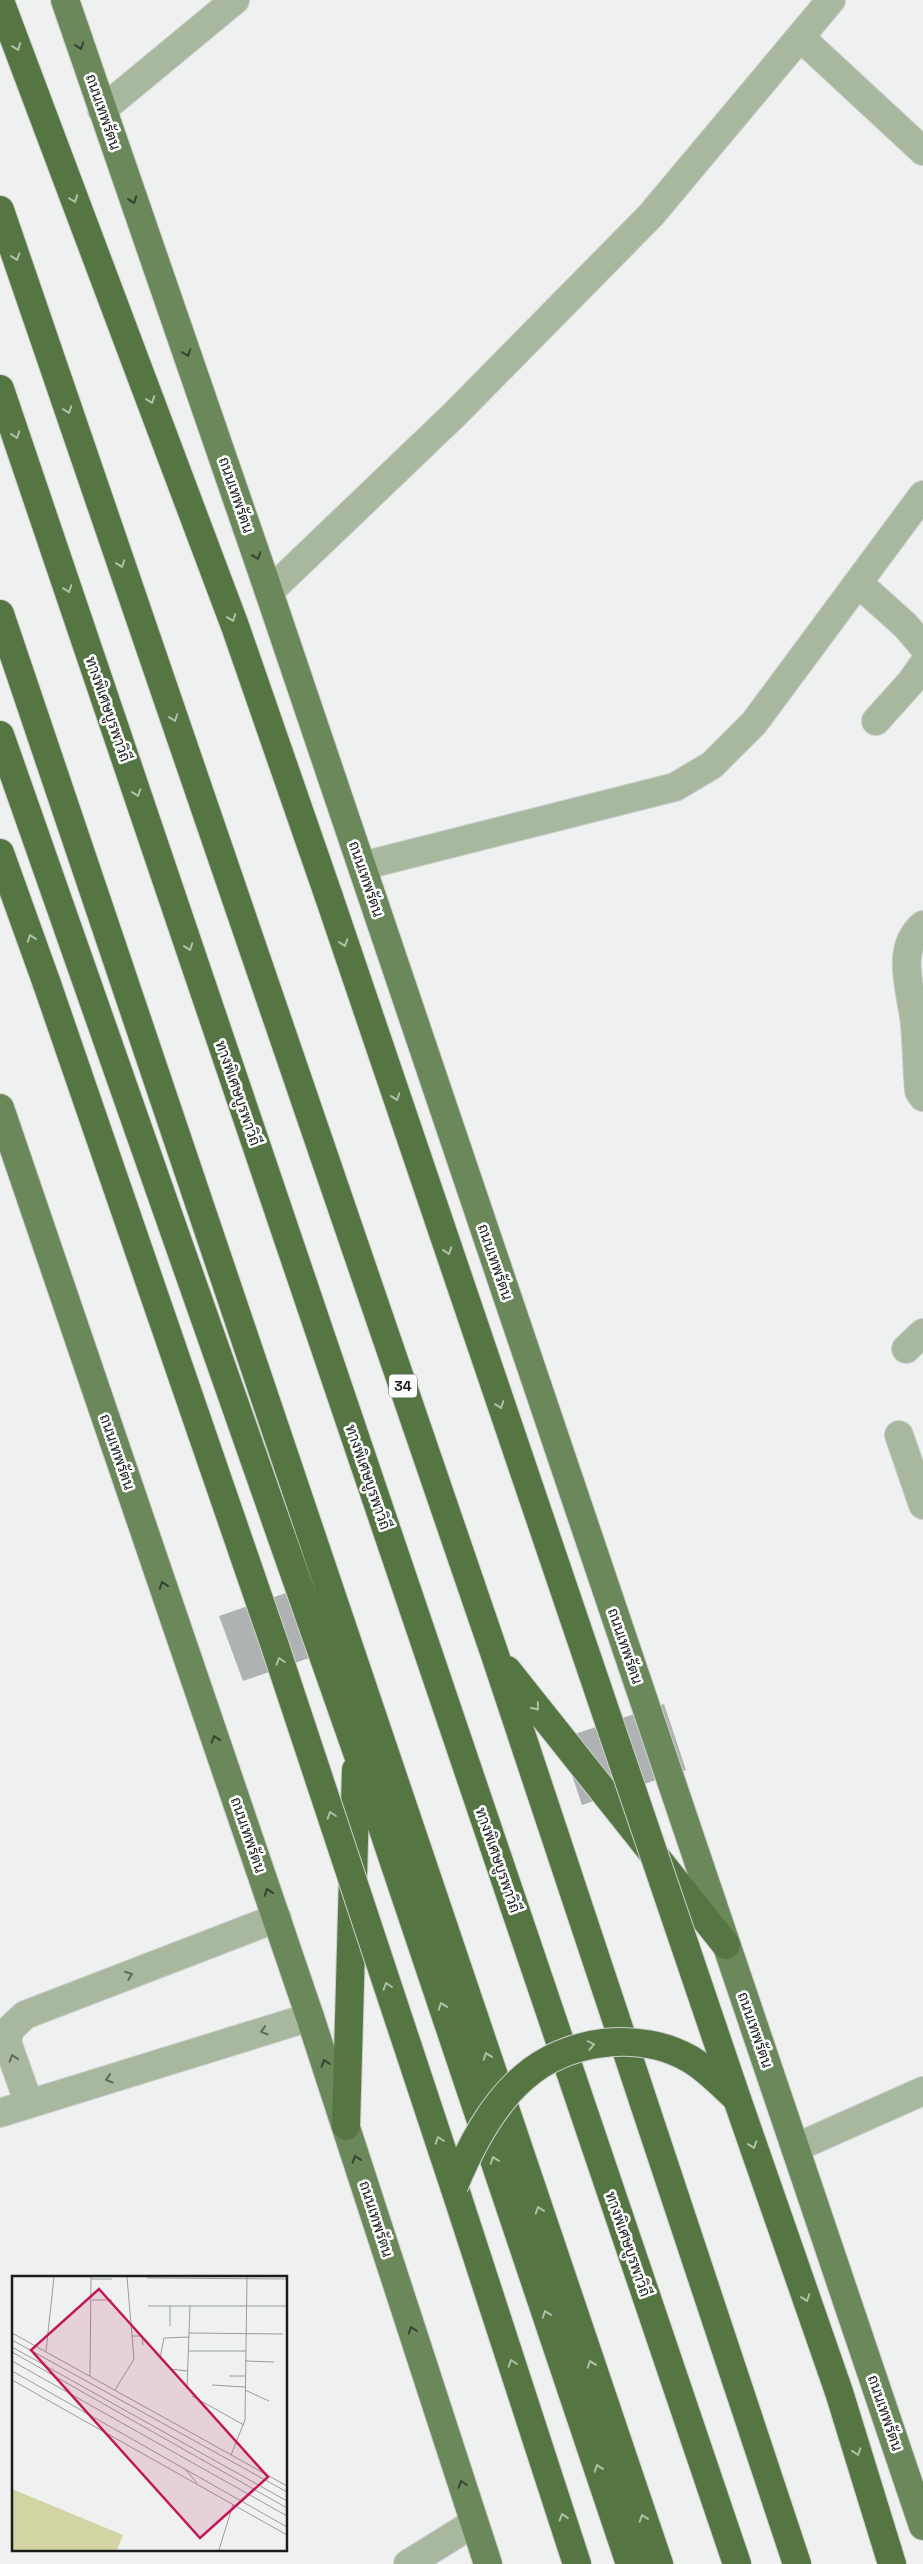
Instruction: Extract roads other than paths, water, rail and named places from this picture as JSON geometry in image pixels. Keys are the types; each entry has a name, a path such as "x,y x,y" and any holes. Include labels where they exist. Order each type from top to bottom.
{"highway":[{"path":"0,1 236,626 737,2099 839,2392 892,2564"},
{"name":"34","path":"0,210 495,1655 797,2564"},
{"name":"ทางพิเศษบูรพาวิถี","path":"0,389 736,2564"},
{"path":"0,614 659,2564"},
{"path":"0,734 357,1752 630,2564"},
{"path":"0,853 272,1640 454,2186 577,2564"},
{"path":"495,1655 726,1946"},
{"path":"346,2126 357,1752"},
{"path":"454,2186 475,2141 504,2096 524,2076 545,2061 577,2048 605,2042 646,2043 670,2050 690,2059 711,2073 737,2099"}],"main road":[{"name":"ถนนเทพรัตน","path":"64,0 269,592 923,2526"},
{"name":"ถนนเทพรัตน","path":"0,1108 277,1918 488,2564"}],"street":[{"path":"102,110 236,0"},
{"path":"269,592 455,414 651,215 831,0"},
{"path":"800,37 923,152"},
{"path":"362,866 675,787 712,765 754,723 923,495"},
{"path":"858,583 905,625 923,646"},
{"path":"876,721 911,682 923,665"},
{"path":"923,925 915,931 908,947 907,980 915,1024 919,1091 923,1098"},
{"path":"899,1435 923,1505"},
{"path":"29,2104 7,2042 10,2029 24,2015 277,1918"},
{"path":"0,2112 310,2017"},
{"path":"795,2148 923,2091"},
{"path":"408,2564 474,2523"}]}
